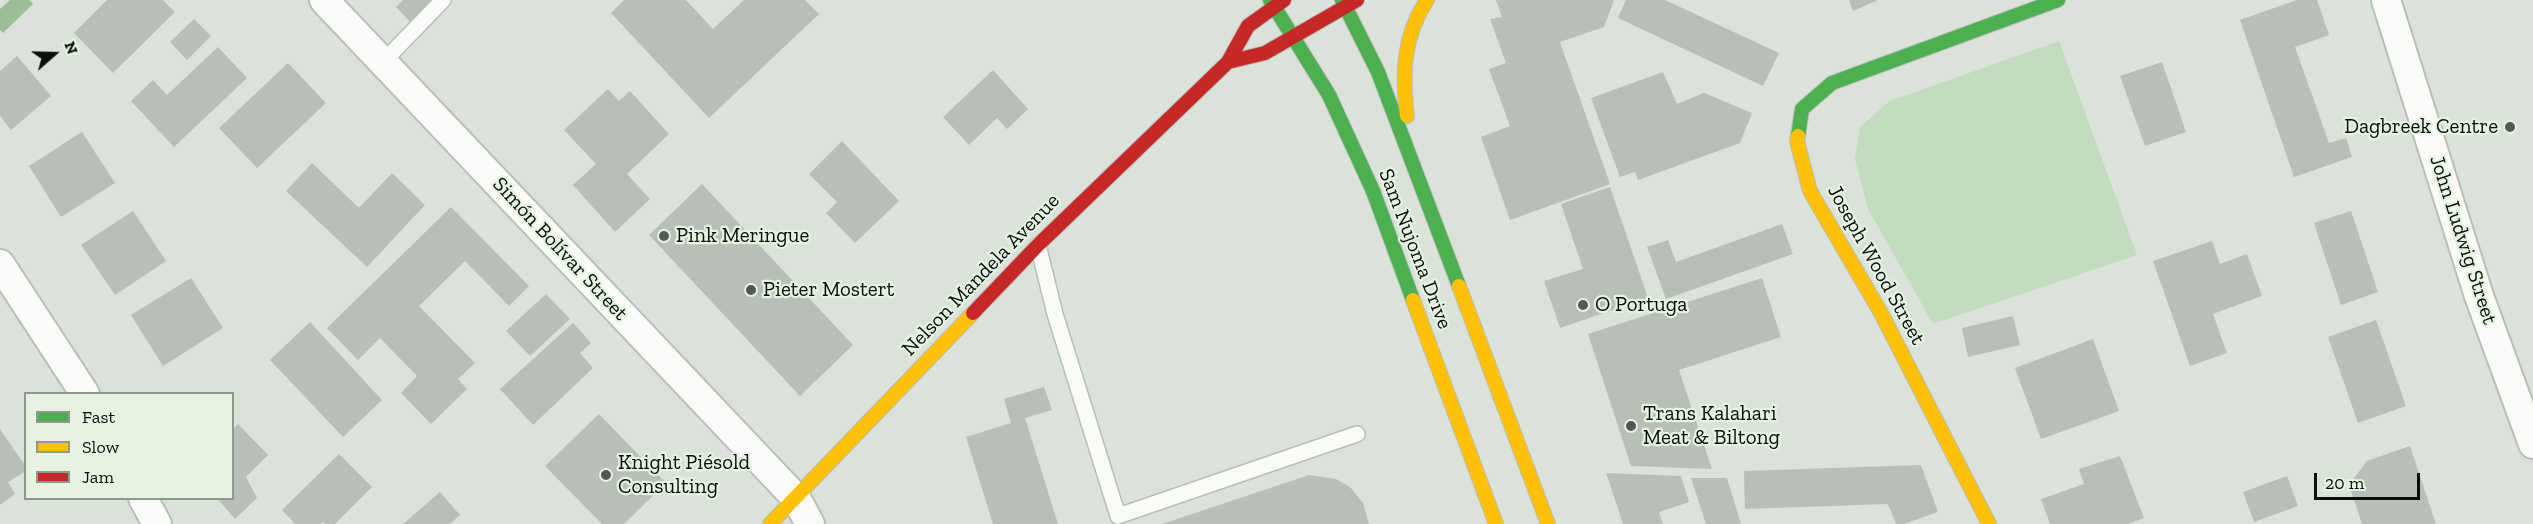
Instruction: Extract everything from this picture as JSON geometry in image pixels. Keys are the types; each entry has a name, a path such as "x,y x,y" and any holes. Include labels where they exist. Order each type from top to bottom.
{"main road":[{"path":"1415,165 1402,86 1406,44 1427,0"},
{"name":"Joseph Wood Street","path":"1989,524 1881,313 1810,191 1797,141 1802,109 1832,84 2058,0"},
{"name":"Sam Nujoma Drive","path":"1276,2 1329,95 1373,191 1496,524"},
{"name":"Nelson Mandela Avenue","path":"770,524 1038,246 1228,62 1248,26 1276,2"},
{"path":"1228,62 1265,53 1348,2"},
{"name":"Sam Nujoma Drive","path":"1348,2 1415,165 1548,524"}],"street":[{"name":"Simón Bolívar Street","path":"324,0 796,498 810,524"},
{"name":"John Ludwig Street","path":"2386,0 2479,296 2533,444"},
{"path":"0,264 84,392"},
{"path":"144,500 157,524"}],"lane":[{"path":"383,62 443,0"},
{"path":"1038,246 1055,314 1119,520 1358,434"}],"shaded area":[{"path":"10,0 30,0 33,4 3,33 0,30 0,9"},
{"path":"2059,41 2137,255 1933,324 1868,209 1855,159 1860,127 1890,101"}],"building":[{"path":"107,0 163,0 175,12 113,73 74,33"},
{"path":"403,0 441,0 414,26 396,7"},
{"path":"624,0 686,0 713,29 744,0 805,0 819,14 709,118 611,13"},
{"path":"1496,0 1614,0 1604,27 1560,42 1610,184 1510,220 1481,137 1510,126 1489,69 1506,63 1490,19 1502,17"},
{"path":"1626,0 1665,0 1779,53 1763,86 1618,18"},
{"path":"1849,0 1878,0 1853,11"},
{"path":"2297,0 2317,0 2329,35 2295,47 2329,143 2346,138 2352,157 2294,177 2240,20"},
{"path":"194,19 211,36 187,60 170,42"},
{"path":"218,47 247,78 174,147 131,101 153,80 167,95"},
{"path":"17,56 51,96 11,130 0,116 0,71"},
{"path":"2162,62 2186,132 2145,146 2120,76"},
{"path":"288,63 326,103 257,168 219,128"},
{"path":"993,70 1028,109 1007,129 997,118 969,145 943,117"},
{"path":"1663,72 1677,104 1704,93 1752,113 1740,143 1638,180 1635,172 1620,177 1591,98"},
{"path":"608,89 619,101 630,91 669,134 627,174 650,199 615,232 573,185 596,164 564,130"},
{"path":"82,132 115,183 61,217 29,166"},
{"path":"842,141 899,201 855,243 826,213 837,202 809,174"},
{"path":"312,163 359,208 392,173 425,205 367,267 286,191"},
{"name":"Pieter Mostert","path":"702,184 853,345 800,396 649,235"},
{"path":"1610,187 1648,298 1560,328 1544,281 1583,269 1561,204"},
{"path":"451,207 529,286 509,306 465,261 419,306 475,363 458,379 467,389 431,424 401,393 417,376 380,338 358,360 327,328"},
{"path":"133,211 166,261 115,295 81,245"},
{"path":"2351,211 2378,292 2341,305 2314,223"},
{"path":"1782,224 1793,254 1666,299 1647,247 1668,240 1676,262"},
{"path":"2212,241 2220,264 2247,254 2262,296 2213,314 2227,353 2190,366 2153,261"},
{"path":"191,278 223,328 163,366 131,315"},
{"path":"1762,278 1781,337 1679,370 1712,469 1631,466 1588,334"},
{"path":"546,294 570,319 530,356 506,331"},
{"path":"2013,316 2020,345 1968,357 1962,328"},
{"path":"2376,320 2406,406 2358,423 2328,337"},
{"path":"310,322 382,400 343,437 270,360"},
{"path":"573,323 591,343 580,353 593,368 533,425 500,389"},
{"path":"2093,339 2119,411 2041,439 2015,368"},
{"path":"1044,387 1052,410 1025,418 1058,524 993,524 966,437 1011,423 1004,399"},
{"name":"Knight Piésold Consulting","path":"599,414 666,483 624,524 602,524 545,466"},
{"path":"238,424 268,455 246,477 257,498 235,519 219,500 234,500 234,428"},
{"path":"0,429 24,464 24,472 8,482 15,494 0,505"},
{"path":"2410,446 2436,524 2362,524 2349,485 2367,461"},
{"path":"339,454 372,487 335,524 323,522 295,524 282,510"},
{"path":"2120,456 2144,518 2128,524 2050,524 2041,499 2084,484 2079,469"},
{"path":"1921,465 1938,512 1904,524 1896,524 1888,504 1745,509 1744,471"},
{"path":"1606,473 1681,476 1689,502 1659,512 1663,524 1623,524"},
{"path":"1309,475 1336,479 1350,487 1363,503 1369,524 1162,524"},
{"path":"2287,476 2298,506 2254,522 2243,492"},
{"path":"1691,478 1727,478 1741,524 1706,524"},
{"path":"440,492 460,515 450,524 403,524"}],"traffic: fast":[{"path":"1270,0 1329,95 1373,191 1413,300"},
{"path":"1342,0 1378,72 1459,286"},
{"path":"1798,136 1802,109 1832,83 2058,0"}],"traffic: slow":[{"path":"1407,116 1406,56 1413,27 1427,0"},
{"path":"1798,136 1797,141 1810,191 1881,313 1989,524"},
{"path":"1459,286 1548,524"},
{"path":"1413,300 1496,524"},
{"path":"770,524 973,313"}],"traffic: jam":[{"path":"973,313 1038,245 1228,62 1248,26 1284,0"},
{"path":"1228,62 1265,53 1357,0"}],"place":[{"name":"Dagbreek Centre","path":"2510,127"},
{"name":"Pink Meringue","path":"664,236"},
{"name":"Pieter Mostert","path":"751,290"},
{"name":"O Portuga","path":"1583,305"},
{"name":"Trans Kalahari Meat & Biltong","path":"1631,426"},
{"name":"Knight Piésold Consulting","path":"606,475"}]}
